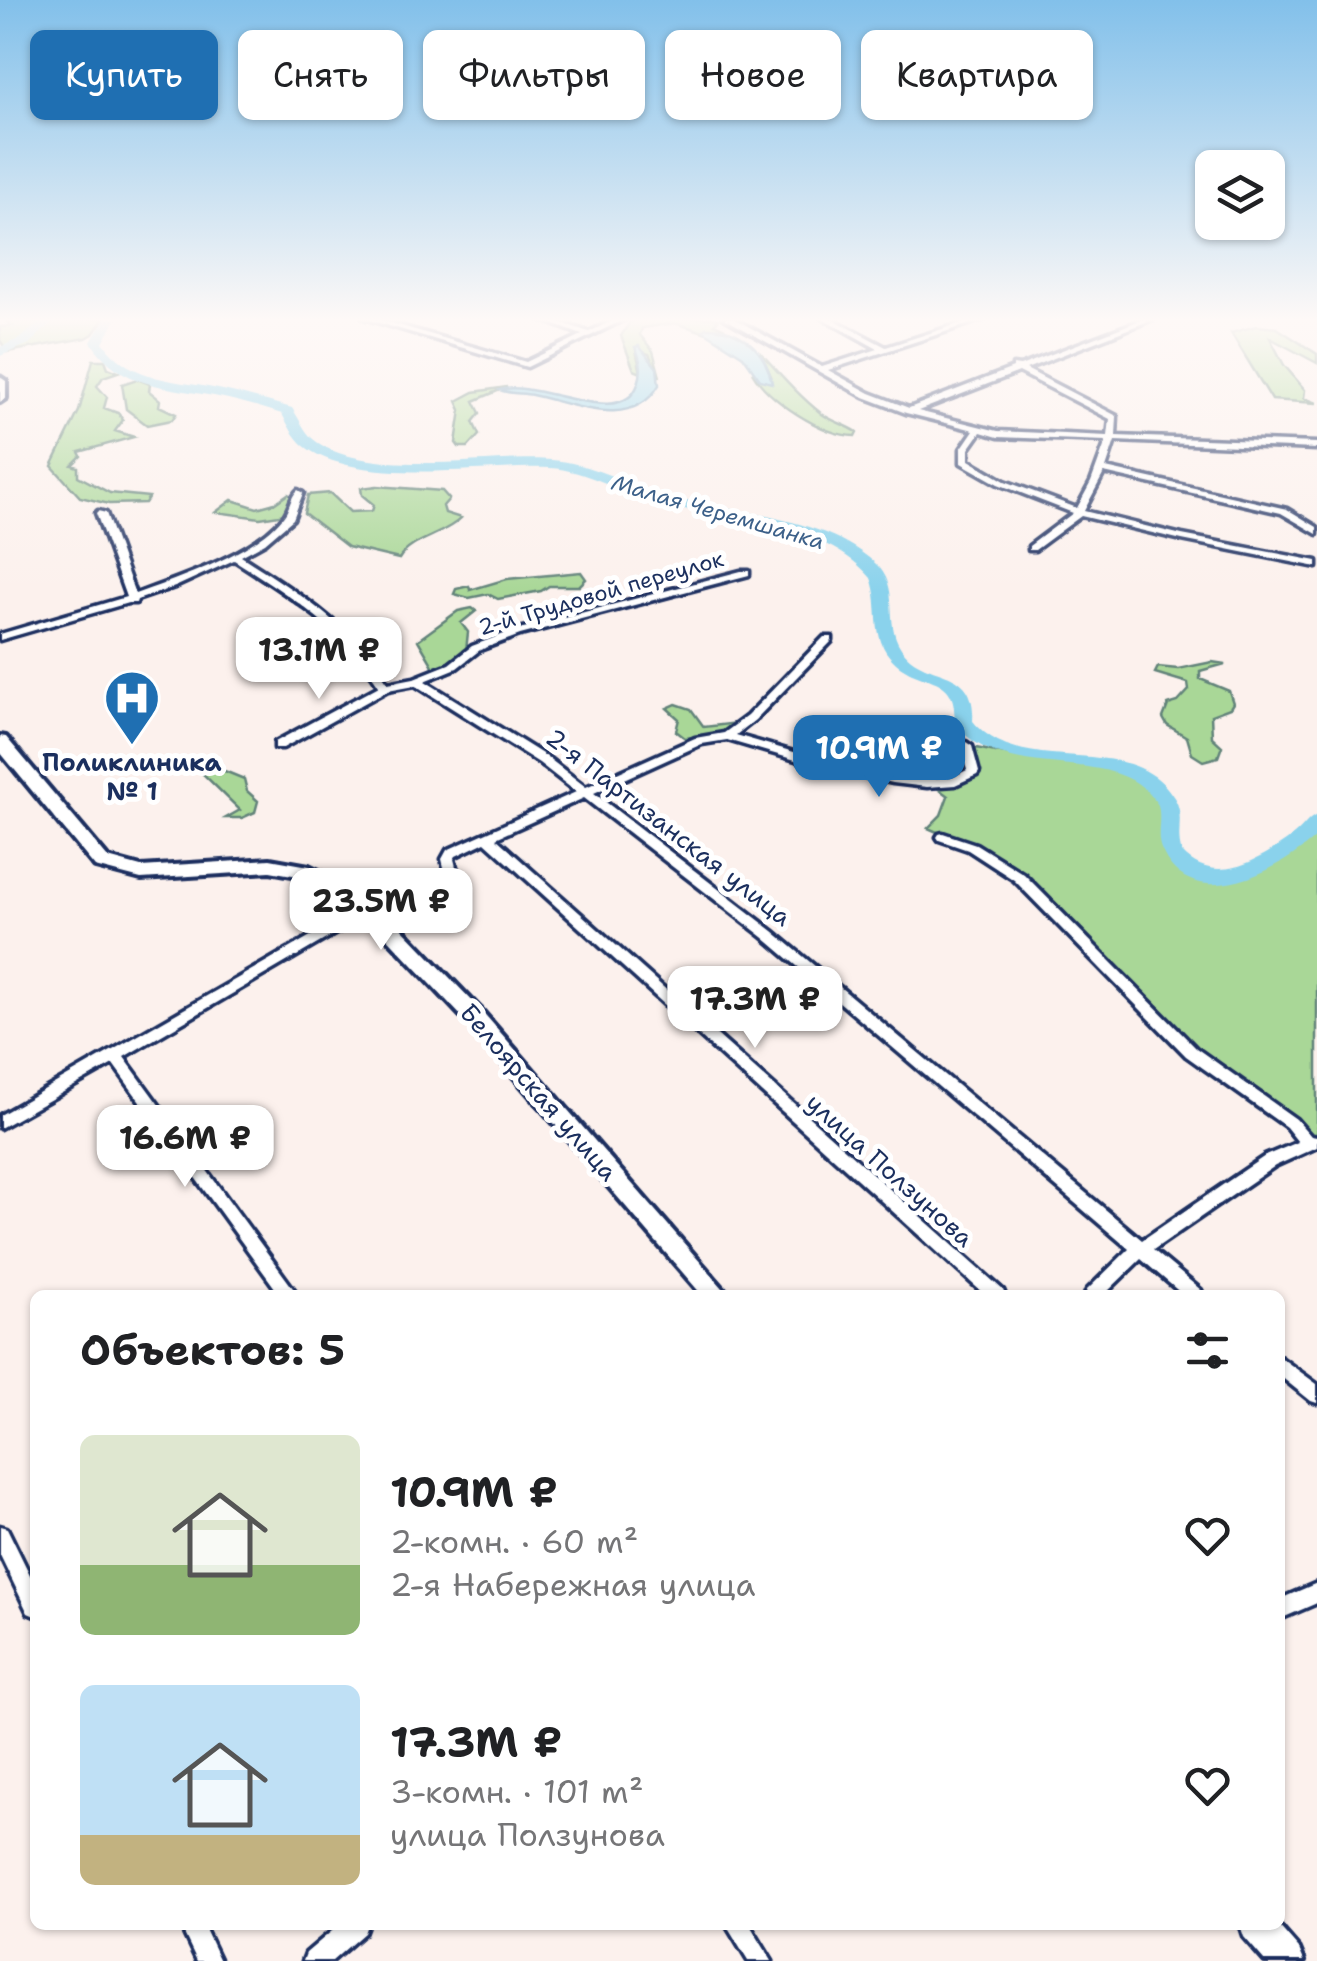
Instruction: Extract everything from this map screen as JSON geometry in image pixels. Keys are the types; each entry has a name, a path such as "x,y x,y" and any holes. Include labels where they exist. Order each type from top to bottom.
{"street":[{"path":"905,410 978,430 1036,438 1317,446"},
{"path":"1032,548 1078,512 1102,470 1114,418 1098,410"},
{"path":"978,430 965,450 964,461 983,474 1078,512 1317,564"},
{"path":"1102,470 1284,511 1317,531"},
{"path":"0,637 132,600 235,557 292,515 299,503 298,493"},
{"path":"101,514 132,600"},
{"path":"235,557 357,645 385,687"},
{"name":"2-й Трудовой переулок","path":"417,681 454,666 476,648 516,633 745,573"},
{"path":"0,1122 333,930 375,911 423,899 454,882 448,859 451,853 699,741 727,736 752,718 828,640"},
{"path":"279,746 385,687 417,681"},
{"name":"2-я Партизанская улица","path":"417,681 543,760 768,934 1189,1290"},
{"path":"727,736 885,780 940,784 965,780 973,772 966,746"},
{"name":"Белоярская улица","path":"2,745 102,863 140,873 270,865 302,870 346,891 375,911 473,1014 714,1290"},
{"name":"улица Ползунова","path":"486,836 991,1290"},
{"path":"943,837 972,848 1019,877 1192,1052 1312,1142 1270,1161 1140,1250 1098,1290"},
{"path":"116,1057 286,1290"},
{"path":"1285,1369 1317,1395"},
{"path":"0,1535 30,1596"},
{"path":"1285,1607 1317,1593"},
{"path":"194,1930 209,1961"},
{"path":"314,1961 350,1930"},
{"path":"740,1930 760,1961"},
{"path":"1260,1930 1288,1961"}],"green space":[{"path":"127,410 166,410 176,414 172,420 147,425"},
{"path":"461,410 478,410 480,413 473,422 479,435 468,447 456,443"},
{"path":"791,410 817,410 857,432 855,436 828,430"},
{"path":"79,411 118,413 123,420 115,431 134,437 79,452 81,456 72,465 78,467 78,476 110,493 149,497 145,503 109,504 80,497 52,466"},
{"path":"361,488 442,491 449,499 443,506 445,513 461,518 404,552 399,559 348,547 304,513 308,495 330,493 350,512 372,511 374,505 362,495"},
{"path":"288,494 292,496 286,514 260,518 216,512 232,500 257,508"},
{"path":"581,572 586,579 579,586 549,586 498,599 488,594 469,598 454,594 456,589 469,586 470,590 507,579"},
{"path":"458,611 476,611 461,623 468,632 466,651 436,671 418,640"},
{"path":"1212,662 1225,664 1200,671 1200,679 1229,691 1233,703 1211,715 1212,737 1222,746 1218,757 1203,761 1192,754 1187,737 1167,725 1163,718 1168,705 1178,702 1189,690 1188,683 1155,673 1158,667 1178,669"},
{"path":"676,704 691,709 704,727 738,723 722,734 685,738 676,731 679,719 667,708"},
{"path":"966,746 1016,756 1097,762 1135,772 1157,789 1170,811 1173,853 1180,865 1211,877 1235,876 1278,854 1313,830 1317,822 1317,1140 1216,1072 1019,877 972,847 928,828 941,815 948,796 936,787 965,780 973,772"},
{"path":"205,763 244,779 247,791 258,801 255,812 242,818 226,818 240,810 195,766"}],"waterway":[{"name":"Малая Черемшанка","path":"282,410 287,411 305,440 337,456 396,466 553,464 668,501 774,523 825,539 848,551 878,577 883,588 890,646 907,663 959,691 965,701 963,722 976,737 998,748 1028,755 1117,767 1140,775 1168,805 1169,843 1174,856 1197,873 1216,877 1238,875 1293,845 1317,822"}],"place":[{"name":"Поликлиника № 1","path":"132,747"}]}
